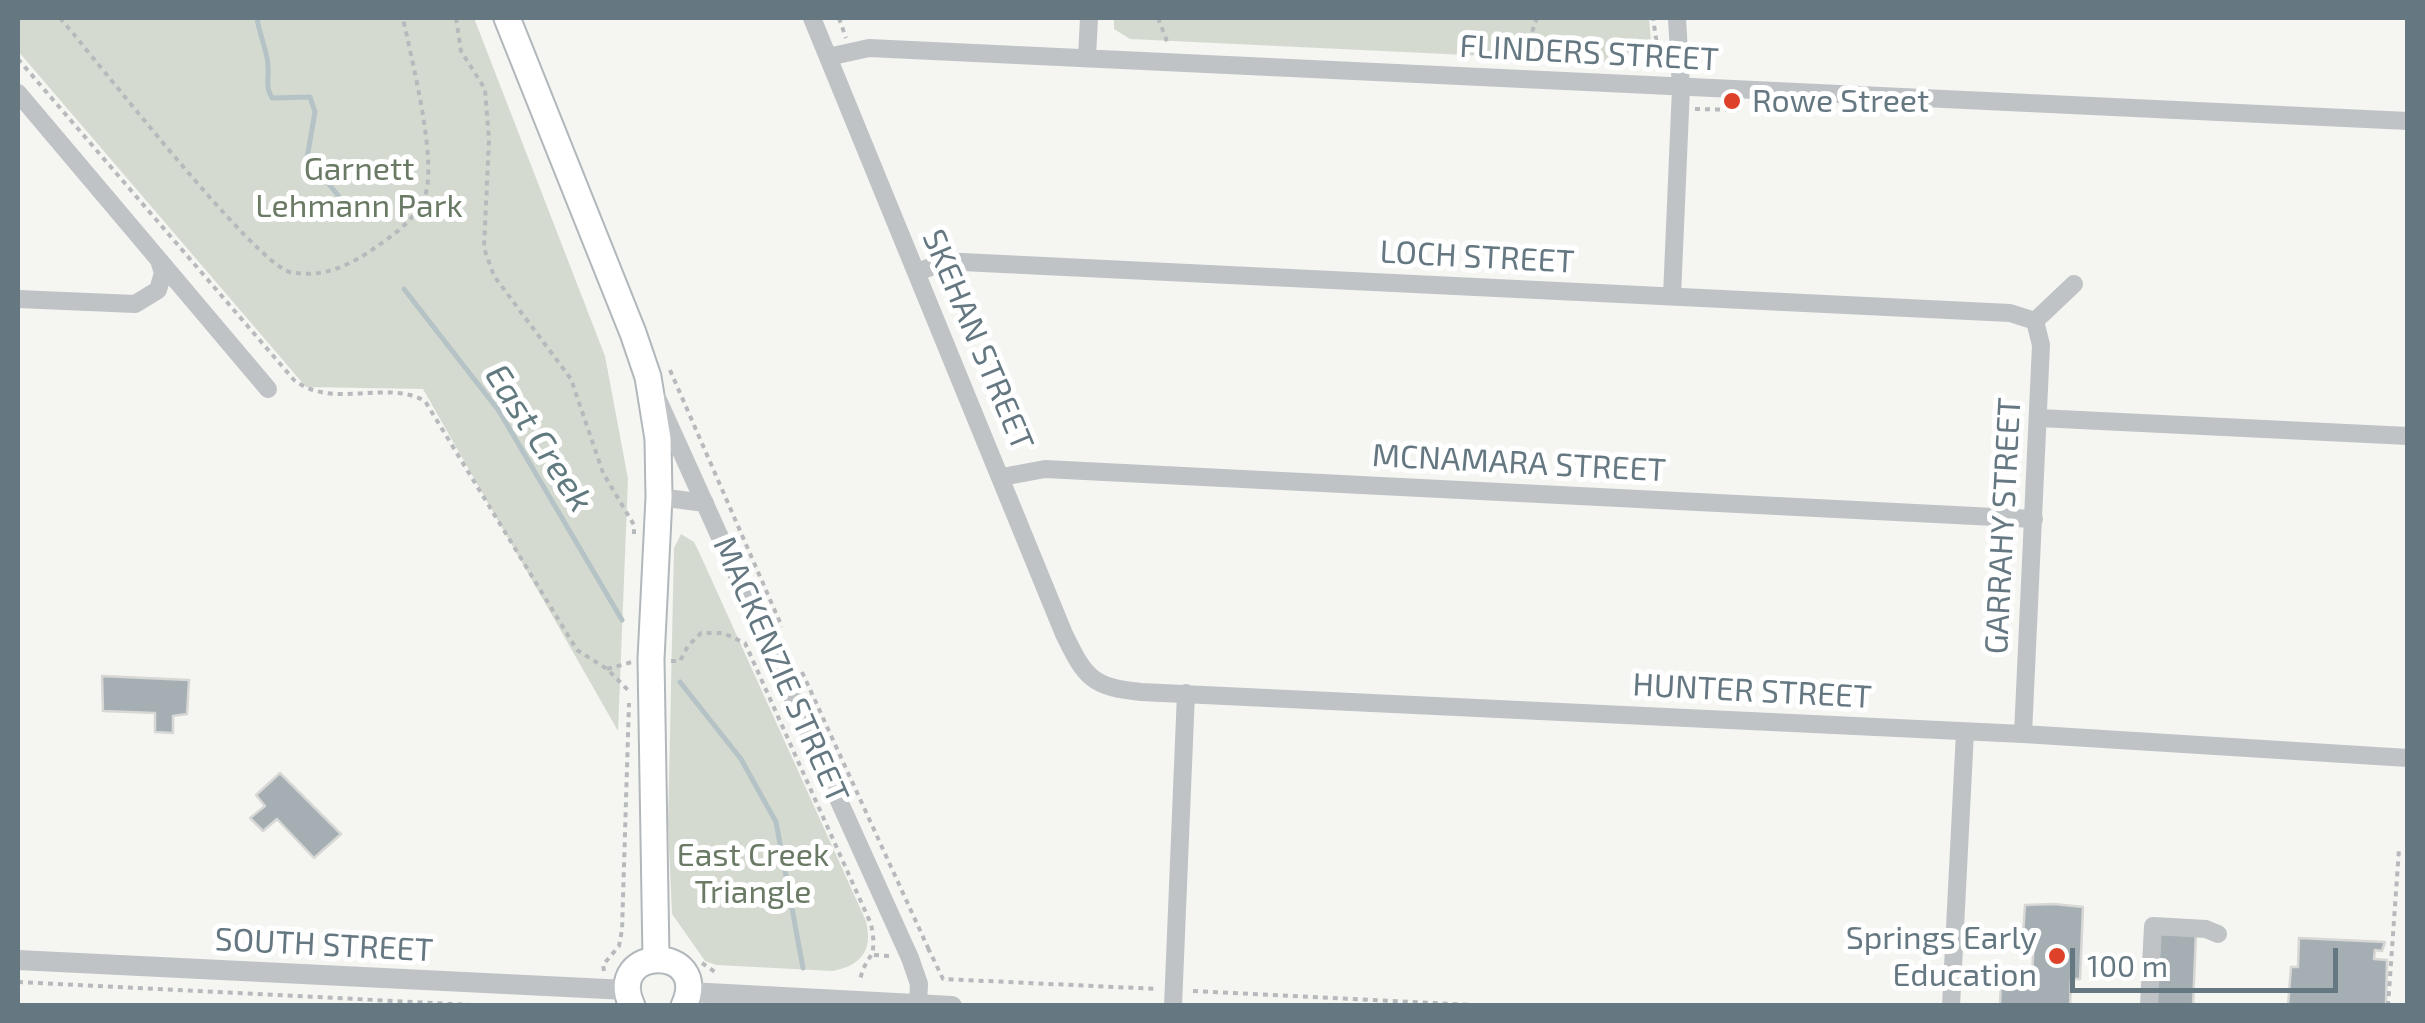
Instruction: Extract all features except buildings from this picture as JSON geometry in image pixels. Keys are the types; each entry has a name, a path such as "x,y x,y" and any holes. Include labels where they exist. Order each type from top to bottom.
{"main road":[{"name":"MACKENZIE STREET","path":"507,18 633,332 657,370 658,496 640,661 656,958"},
{"path":"630,998 628,980 639,965 656,958 670,960 680,968 688,979 687,999"}],"street":[{"name":"SKEHAN STREET","path":"812,18 1064,634 1081,669 1094,682"},
{"path":"1087,57 1089,18"},
{"path":"1672,296 1681,88 1678,18"},
{"name":"FLINDERS STREET","path":"828,58 869,48 2408,121"},
{"path":"18,93 268,389"},
{"path":"18,299 135,304 158,290 162,283 159,260"},
{"name":"LOCH STREET","path":"917,272 962,262 2010,313 2035,321"},
{"path":"2035,321 2074,284"},
{"name":"GARRAHY STREET","path":"2023,734 2042,345 2035,321"},
{"name":"MACKENZIE STREET","path":"657,370 704,504 910,958 918,984 918,1004"},
{"path":"2039,418 2408,436"},
{"name":"MCNAMARA STREET","path":"1002,477 1046,469 2034,519"},
{"name":"MACKENZIE STREET","path":"658,496 704,504"},
{"name":"HUNTER STREET","path":"1094,682 1115,689 1186,694 2023,734 2408,758"},
{"path":"1174,1006 1186,694"},
{"path":"1951,1006 1965,732"},
{"path":"2149,1006 2153,926 2206,929 2218,934"},
{"name":"SOUTH STREET","path":"18,960 630,998"},
{"path":"687,999 952,1006"}],"path":[{"path":"60,18 217,205 273,264 289,272 309,273 356,262 396,233 424,199 428,162 403,18"},
{"path":"456,18 460,52 484,89 489,169 484,248 494,276 572,378 603,473 634,524 634,544"},
{"path":"1152,46 1169,47 1158,18"},
{"path":"1521,63 1537,18"},
{"path":"1647,70 1654,68 1659,59 1653,18"},
{"path":"18,59 294,380 321,394 408,395 424,401 576,650 607,669 629,691"},
{"path":"1680,108 1737,110 1737,101"},
{"path":"657,370 788,640"},
{"path":"604,971 603,965 619,946 622,930 629,691 640,661 680,661 701,634 723,633 745,644 872,924 876,946 860,976 860,1001"},
{"path":"796,658 929,950"},
{"path":"2388,1006 2399,849"},
{"path":"18,982 494,1006"}],"green space":[{"name":"Garnett Lehmann Park","path":"18,18 474,18 605,356 628,479 618,731 423,389 306,387 18,51"},
{"path":"1114,18 1649,18 1651,41 1634,63 1130,39 1114,29"},
{"name":"East Creek Triangle","path":"681,534 694,542 699,552 866,921 866,948 851,965 833,971 716,965 705,961 672,914 668,824 674,548"}],"waterway":[{"name":"East Creek","path":"257,18 268,61 270,94 272,98 310,97 315,112 307,158 342,200"},
{"name":"East Creek","path":"404,289 499,411 622,620"},
{"name":"East Creek","path":"680,682 741,759 776,822 803,968"}],"place":[{"name":"Rowe Street","path":"1732,101"},
{"name":"Springs Early Education","path":"2057,956"}]}
